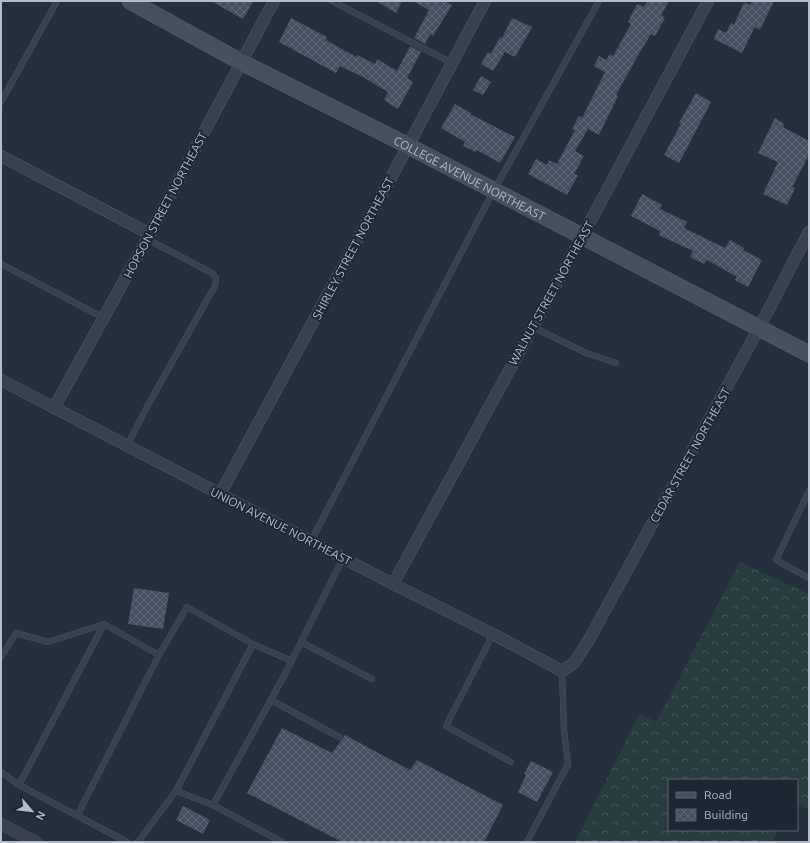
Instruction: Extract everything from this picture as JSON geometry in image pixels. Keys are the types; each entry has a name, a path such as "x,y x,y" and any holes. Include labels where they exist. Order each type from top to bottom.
{"main road":[{"name":"COLLEGE AVENUE NORTHEAST","path":"130,1 241,62 408,146 809,354"}],"street":[{"name":"HOPSON STREET NORTHEAST","path":"54,408 274,1"},
{"name":"SHIRLEY STREET NORTHEAST","path":"220,494 485,1"},
{"name":"WALNUT STREET NORTHEAST","path":"393,584 582,237 708,1"},
{"path":"1,156 148,236"},
{"name":"CEDAR STREET NORTHEAST","path":"562,671 574,663 590,638 759,328 809,232"},
{"name":"UNION AVENUE NORTHEAST","path":"1,380 562,671"},
{"path":"1,824 36,842"}],"lane":[{"path":"1,102 57,1"},
{"path":"332,1 452,63"},
{"path":"311,541 494,191 599,1"},
{"path":"127,446 149,403 215,286 216,278 212,273 148,236"},
{"path":"1,264 104,318"},
{"path":"533,327 586,353 616,363"},
{"path":"809,491 776,560 809,578"},
{"path":"213,805 292,661 343,558"},
{"path":"77,816 159,654 187,607 253,644 292,661"},
{"path":"19,785 104,624"},
{"path":"1,658 16,633 48,642 104,624 159,654"},
{"path":"493,634 446,726 511,762"},
{"path":"301,642 372,678"},
{"path":"138,842 176,791 253,644"},
{"path":"527,842 568,764 564,731 562,671"},
{"path":"270,700 339,737"},
{"path":"1,772 19,785 127,842"},
{"path":"176,791 213,805 282,842"}],"green space":[{"path":"740,562 809,594 809,810 798,804 798,779 668,779 668,831 778,831 772,842 575,842 640,713 656,722"}],"building":[{"path":"211,1 253,1 243,19"},
{"path":"376,1 402,1 396,13"},
{"path":"413,1 444,1 452,5 433,36 430,34 425,44 414,38 429,10"},
{"path":"647,1 669,1 661,15 665,18 655,36 651,34 637,57 616,95 618,96 599,135 588,129 575,151 584,156 574,174 578,175 567,195 528,174 536,159 547,165 549,160 557,164 575,130 572,129 579,116 582,118 605,72 594,66 599,56 606,60 610,54 613,56 631,24 628,22 637,4 644,7"},
{"path":"752,1 774,1 760,30 755,27 742,53 714,39 718,29 726,33 731,23 734,25 744,2 750,5"},
{"path":"291,18 327,37 326,40 356,57 357,55 375,64 377,59 397,71 410,46 421,52 407,78 413,82 398,109 384,100 388,92 363,77 340,66 336,73 279,42"},
{"path":"512,18 532,27 515,57 505,52 493,71 481,64 488,52 491,54 500,37 502,38"},
{"path":"481,76 491,82 483,95 473,90"},
{"path":"696,93 711,102 679,163 664,155 681,124 679,123"},
{"path":"455,104 471,113 470,114 515,137 500,163 477,150 476,152 463,146 465,142 441,128"},
{"path":"775,118 784,124 783,127 809,141 809,155 792,187 795,188 787,205 763,194 778,162 758,153"},
{"path":"642,194 662,205 660,209 687,222 684,228 725,248 730,240 744,248 743,250 762,260 748,287 735,280 737,277 707,260 704,264 690,257 693,251 659,235 660,231 631,216"},
{"path":"134,588 169,593 163,629 128,624"},
{"path":"282,728 332,753 345,735 410,770 417,760 503,805 484,842 342,842 247,793"},
{"path":"531,761 553,772 537,802 518,792 526,775 524,774"},
{"path":"183,806 210,820 203,834 176,820"}]}
